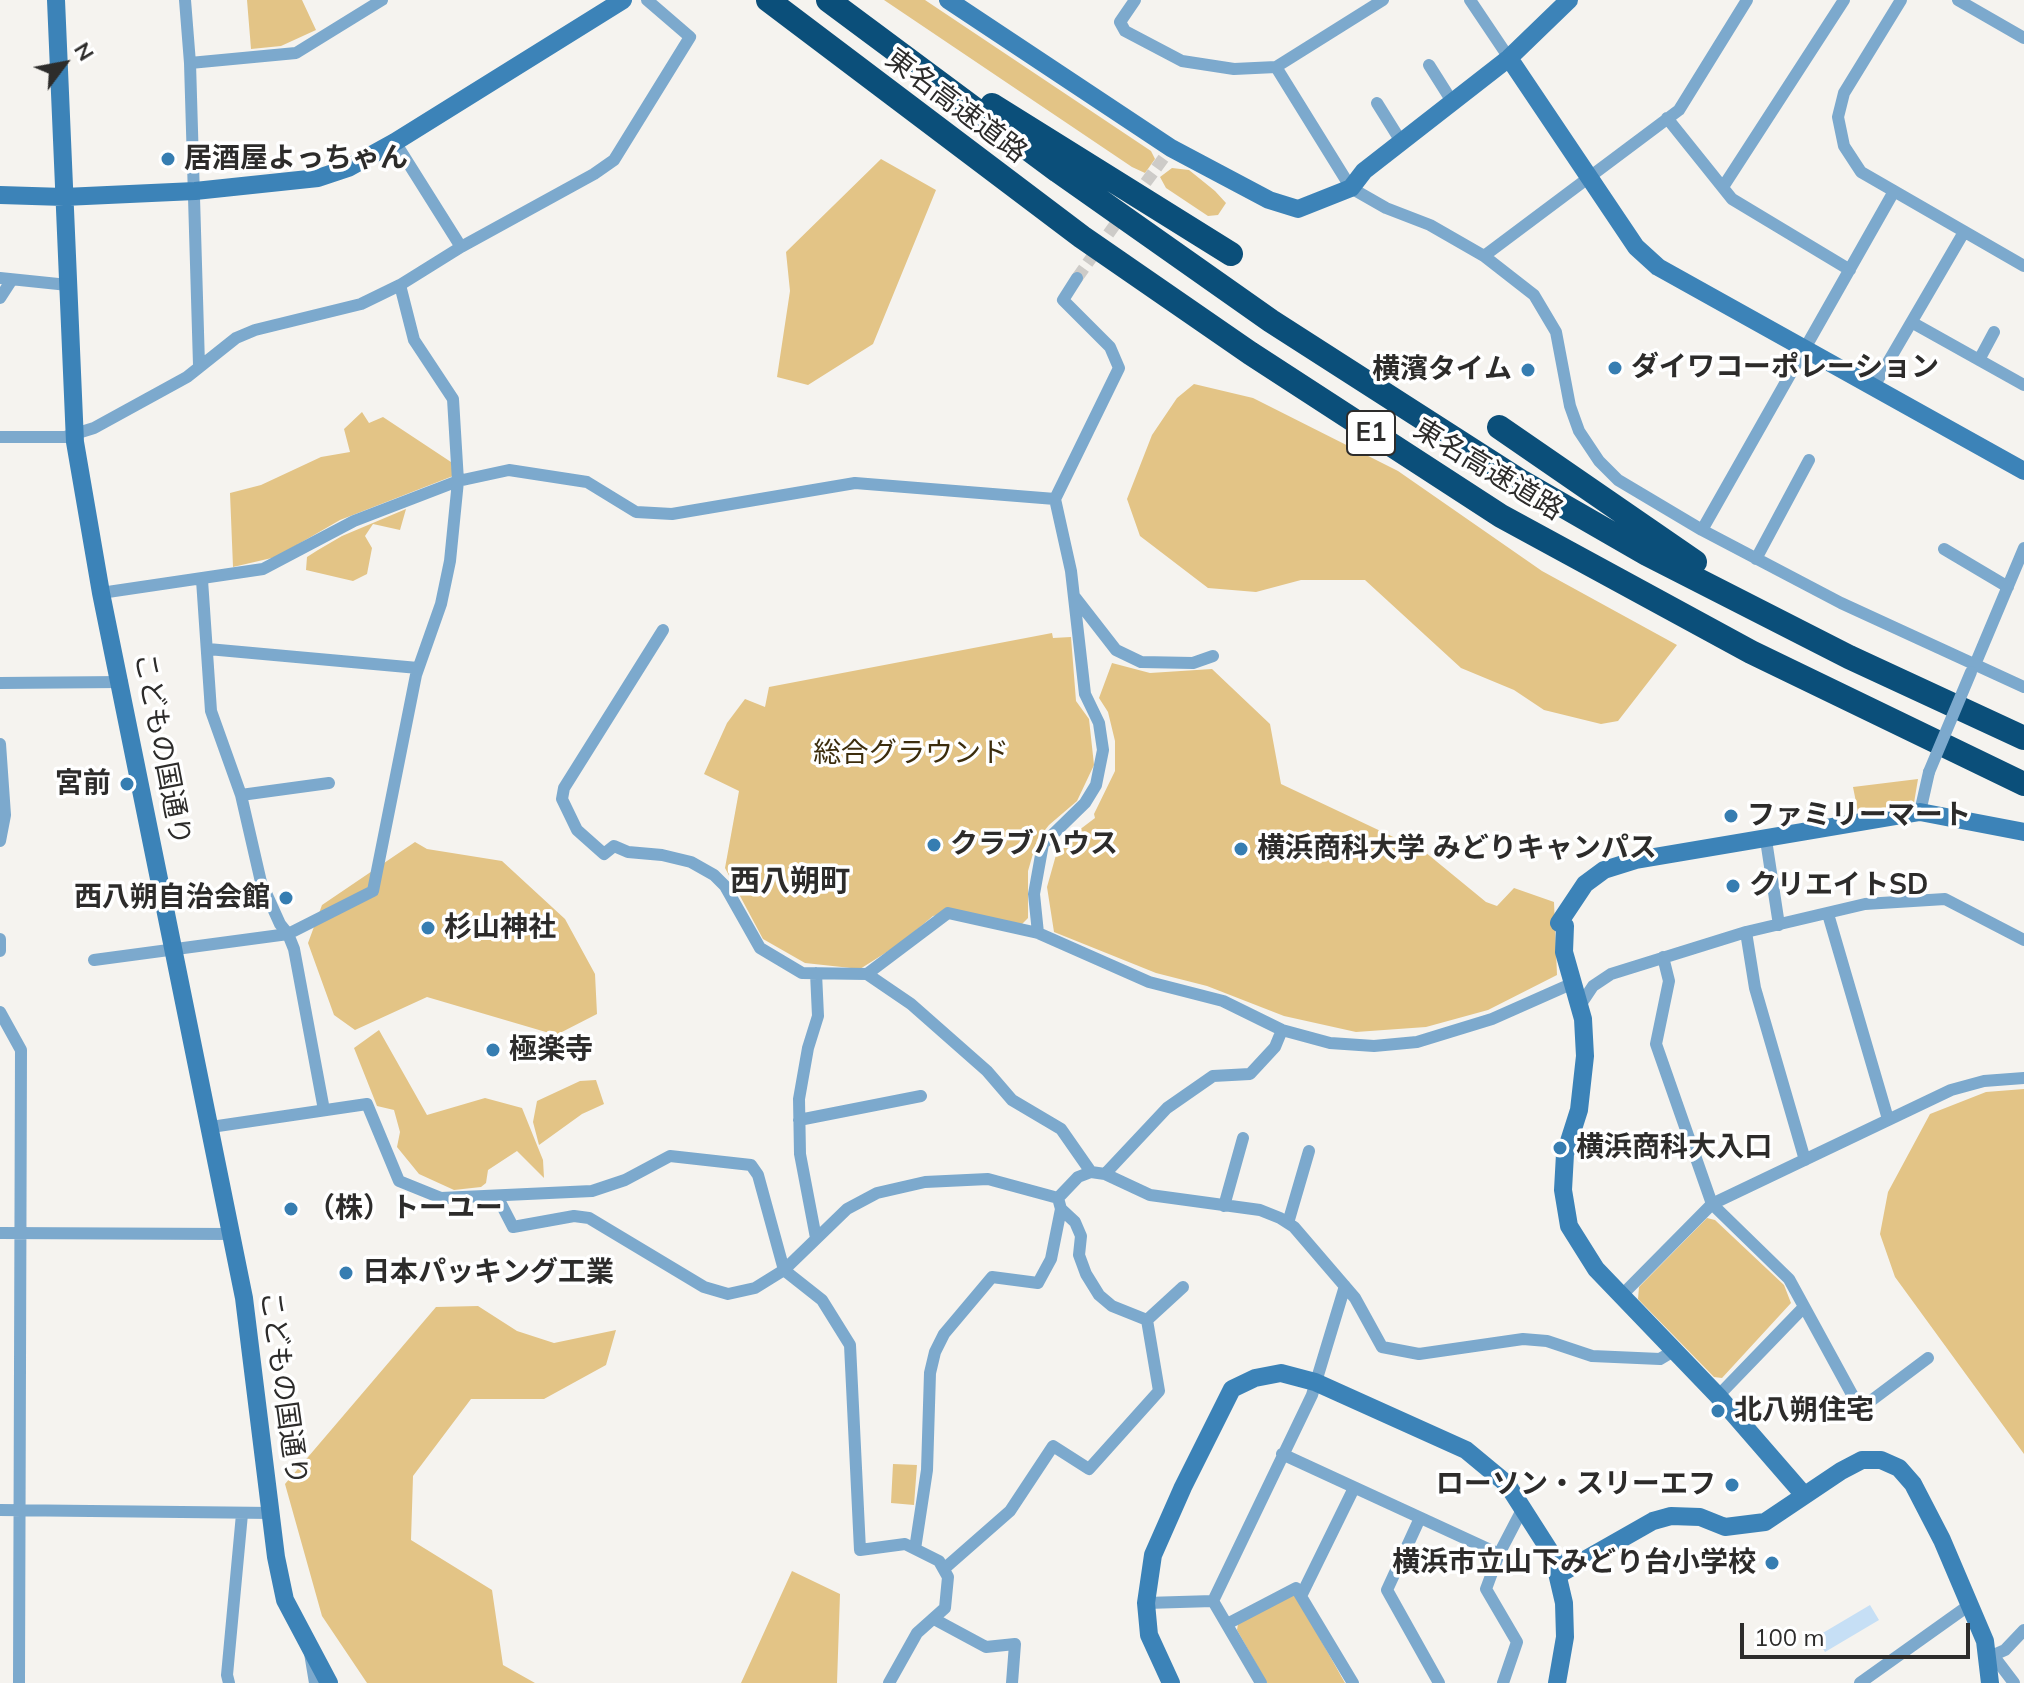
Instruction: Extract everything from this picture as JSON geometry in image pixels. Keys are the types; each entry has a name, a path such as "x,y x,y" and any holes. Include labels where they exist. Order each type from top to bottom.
{"highway":[{"name":"東名高速道路","path":"768,0 1082,237 1250,353 1501,516 1751,652 2024,784"},
{"name":"東名高速道路","path":"828,0 1058,171 1271,321 1482,457 1647,554 1849,657 2024,738"},
{"path":"857,23 1231,254"},
{"path":"1499,427 1559,465 1669,546 1728,582 1968,711"}],"street":[{"name":"こどもの国通り","path":"56,0 75,431 101,593 122,682 231,1234 257,1390 285,1600 310,1653 329,1683"},
{"path":"185,0 195,191 199,365"},
{"path":"352,0 356,16"},
{"path":"190,63 296,53 382,0"},
{"path":"0,195 64,197 195,191 318,178 348,168 395,142 623,0"},
{"path":"0,437 65,437 75,431 94,428 187,377 236,338 255,330 361,304 400,285 614,160 690,37 647,0"},
{"path":"948,0 1171,148 1269,200 1298,209 1351,188 1364,171 1509,58 1569,0"},
{"path":"1135,0 1120,22 1125,31 1163,54 1219,68 1276,67 1383,0"},
{"path":"1470,0 1636,247 1658,267 2024,471"},
{"path":"1484,256 1679,110 1747,0"},
{"path":"1723,187 1844,0"},
{"path":"1901,0 1844,93 1838,117 1844,146 1861,172 2024,266"},
{"path":"1958,0 2024,38"},
{"path":"1429,65 1453,103"},
{"path":"1276,67 1351,188 1386,208 1430,225 1484,256 1534,295 1547,311 1556,332 1570,406 1579,431 1599,461 1640,495 1841,603 1974,667 2024,687"},
{"path":"1377,103 1402,143"},
{"path":"1667,118 1732,199 1850,270"},
{"path":"395,142 461,247"},
{"path":"1702,530 1893,193"},
{"path":"1873,388 1964,232"},
{"path":"1038,933 1034,894 1043,844 1085,803 1096,785 1103,750 1099,723 1085,694 1074,596 1055,499 1119,368 1110,347 1063,300 1077,278"},
{"path":"0,298 6,280 68,285"},
{"path":"94,960 288,934 373,891 418,668 441,604 458,481 453,399 414,340 400,285"},
{"path":"1913,323 2024,385"},
{"path":"1979,360 1994,332"},
{"path":"1756,559 1809,460"},
{"path":"101,593 263,569 354,521 458,481 509,470 587,482 636,512 672,514 855,483 1055,499"},
{"path":"1920,812 1929,772 2024,548"},
{"path":"1944,549 2008,587"},
{"path":"202,580 211,711 241,795 261,882 294,949 324,1110"},
{"path":"1074,596 1116,650 1141,662 1193,663 1213,656"},
{"path":"663,630 564,788 562,799 566,814 577,830 604,854 614,846 628,852 662,855 691,862 714,875 725,886 760,948 802,973 867,974 911,1004 987,1071 1012,1100 1061,1129 1091,1172"},
{"path":"208,649 418,668"},
{"path":"0,683 122,682"},
{"path":"0,744 5,815 0,841"},
{"path":"241,795 319,781 329,783"},
{"path":"1804,1495 1718,1396 1584,1255 1569,1226 1563,1190 1565,1154 1579,1110 1585,1056 1579,1007 1564,952 1565,926 1559,923 1585,884 1604,870 1636,860 1920,812 2024,832"},
{"path":"1766,840 1779,925"},
{"path":"1579,1007 1593,986 1611,974 1746,932 1890,901 1945,899 2024,940"},
{"path":"867,974 948,913 1038,933 1149,982 1223,1001 1282,1030 1352,1046 1417,1042 1492,1019 1571,984"},
{"path":"1828,914 1888,1119"},
{"path":"1746,932 1755,988 1805,1160"},
{"path":"0,939 0,951"},
{"path":"1663,957 1669,981 1656,1044 1712,1204 1789,1279 1860,1409 1928,1358"},
{"path":"816,973 818,1016 803,1070 799,1120 800,1154 816,1238"},
{"path":"0,1012 21,1050 19,1683"},
{"path":"1105,1174 1179,1100 1213,1076 1250,1074 1275,1047 1282,1030"},
{"path":"1622,1295 1712,1204 1951,1090 1984,1081 2024,1078"},
{"path":"799,1120 921,1096"},
{"path":"211,1127 367,1104 399,1181 441,1198 498,1198 592,1191 625,1180 670,1156 751,1165 758,1175 784,1270 822,1300 850,1345 860,1550 905,1544 927,1552 945,1568 947,1600 934,1619 917,1633 889,1683"},
{"path":"1224,1206 1243,1138"},
{"path":"1288,1223 1309,1151"},
{"path":"915,1549 927,1470 930,1373 935,1352 944,1334 992,1277 1038,1283 1051,1259 1060,1204 1078,1177 1091,1172 1105,1174 1150,1195 1260,1210 1288,1223 1345,1286 1382,1347 1413,1354 1523,1339 1547,1341 1592,1356 1660,1359 1675,1350"},
{"path":"498,1198 513,1227 574,1216 589,1218 669,1268 728,1294 755,1288 784,1270 847,1209 877,1193 925,1182 988,1179 1060,1204 1075,1222 1081,1236 1079,1255 1099,1295 1112,1306 1147,1320"},
{"path":"0,1233 231,1234"},
{"path":"1213,1601 1315,1382 1345,1286"},
{"path":"1147,1320 1183,1287"},
{"path":"1718,1396 1803,1308"},
{"path":"945,1568 1010,1511 1053,1446 1089,1469 1159,1391 1147,1320"},
{"path":"1171,1683 1149,1635 1146,1603 1153,1555 1232,1389 1255,1378 1275,1374 1315,1382 1466,1450 1507,1484 1524,1506 1553,1556 1558,1575 1564,1603 1565,1637 1557,1683"},
{"path":"1282,1454 1499,1554"},
{"path":"1558,1575 1653,1521 1671,1516 1700,1517 1725,1527 1765,1522 1862,1460 1881,1460 1899,1468 1913,1484 1990,1656 2014,1683"},
{"path":"1302,1594 1354,1488"},
{"path":"1503,1683 1517,1642 1486,1589 1499,1554 1524,1506"},
{"path":"0,1510 272,1513"},
{"path":"229,1683 227,1675 242,1514"},
{"path":"1420,1518 1387,1590 1439,1683"},
{"path":"1227,1624 1296,1588 1353,1683"},
{"path":"1146,1603 1213,1601"},
{"path":"1213,1601 1261,1683"},
{"path":"1860,1683 1968,1606"},
{"path":"934,1619 986,1647 1015,1644 1012,1683"},
{"path":"1990,1656 2005,1650 2024,1630"},
{"path":"310,1653 315,1683"},
{"path":"1990,1656 1990,1683"}],"green space":[{"path":"247,0 302,0 316,30 281,46 251,49"},
{"path":"884,0 925,0 1151,151 1155,159 1145,173 1132,167"},
{"path":"881,159 936,190 873,344 808,385 777,377 790,291 786,252"},
{"path":"1172,168 1189,170 1215,191 1226,203 1218,215 1208,216 1166,188 1160,177"},
{"path":"1194,384 1253,398 1398,471 1542,571 1677,645 1618,721 1601,724 1544,710 1514,690 1461,668 1365,580 1301,580 1256,592 1208,588 1140,536 1127,499 1152,435 1177,398"},
{"path":"362,412 369,423 383,417 451,462 453,476 340,520 276,557 233,567 230,493 261,485 321,457 350,452 344,429"},
{"path":"406,509 400,530 373,524 365,536 372,548 367,574 353,581 306,570 307,557 318,550 342,536"},
{"name":"総合グラウンド","path":"1052,633 1053,638 1071,637 1076,701 1089,719 1094,765 1077,801 1037,840 1028,871 1028,918 1018,928 944,914 933,916 901,943 860,969 805,963 763,939 725,868 739,791 704,774 727,723 745,699 765,707 769,687"},
{"name":"横浜商科大学 みどりキャンパス","path":"1112,663 1150,673 1212,669 1270,724 1281,784 1425,852 1486,902 1497,906 1514,888 1554,902 1557,975 1488,1010 1426,1027 1356,1032 1284,1016 1207,986 1156,973 1054,932 1047,887 1056,855 1066,846 1066,840 1095,818 1094,814 1115,771 1115,741 1108,712 1099,698"},
{"path":"1918,779 1914,803 1858,812 1853,787"},
{"path":"415,842 427,849 502,861 565,919 595,974 597,1014 556,1035 427,997 355,1030 334,1015 308,943 322,905"},
{"path":"379,1030 427,1115 485,1098 522,1108 543,1160 544,1178 517,1151 488,1170 486,1183 481,1187 454,1190 419,1174 397,1147 400,1132 394,1110 377,1106 354,1048"},
{"path":"596,1080 604,1104 582,1114 539,1145 533,1122 537,1101 580,1081"},
{"path":"2024,1089 2024,1454 1895,1277 1880,1234 1888,1192 1930,1114 1986,1092"},
{"path":"1707,1218 1715,1220 1784,1285 1791,1303 1722,1378 1714,1377 1638,1299 1639,1287"},
{"path":"478,1306 517,1331 554,1343 616,1330 606,1365 544,1399 471,1399 413,1476 411,1540 492,1590 503,1665 535,1683 367,1683 322,1616 285,1484 436,1307"},
{"path":"893,1464 917,1465 914,1505 891,1503"},
{"path":"792,1571 840,1594 837,1683 741,1683"},
{"path":"1295,1594 1345,1683 1267,1683 1237,1630 1238,1624"}],"water":[{"path":"1870,1605 1879,1620 1825,1652 1816,1637"}],"tunnel":[{"path":"1135,197 1171,148"},
{"path":"1077,278 1124,212"}],"place":[{"name":"居酒屋よっちゃん","path":"168,159"},
{"name":"ダイワコーポレーション","path":"1615,368"},
{"name":"横濱タイム","path":"1528,370"},
{"name":"宮前","path":"127,784"},
{"name":"ファミリーマート","path":"1731,816"},
{"name":"クラブハウス","path":"934,845"},
{"name":"横浜商科大学 みどりキャンパス","path":"1241,849"},
{"name":"クリエイトSD","path":"1733,886"},
{"name":"西八朔自治会館","path":"286,898"},
{"name":"杉山神社","path":"428,928"},
{"name":"極楽寺","path":"493,1050"},
{"name":"横浜商科大入口","path":"1560,1148"},
{"name":"（株）トーユー","path":"291,1209"},
{"name":"日本パッキング工業","path":"346,1273"},
{"name":"北八朔住宅","path":"1718,1411"},
{"name":"ローソン・スリーエフ","path":"1732,1485"},
{"name":"横浜市立山下みどり台小学校","path":"1772,1563"}],"district":[{"name":"西八朔町","path":"790,882"}]}
